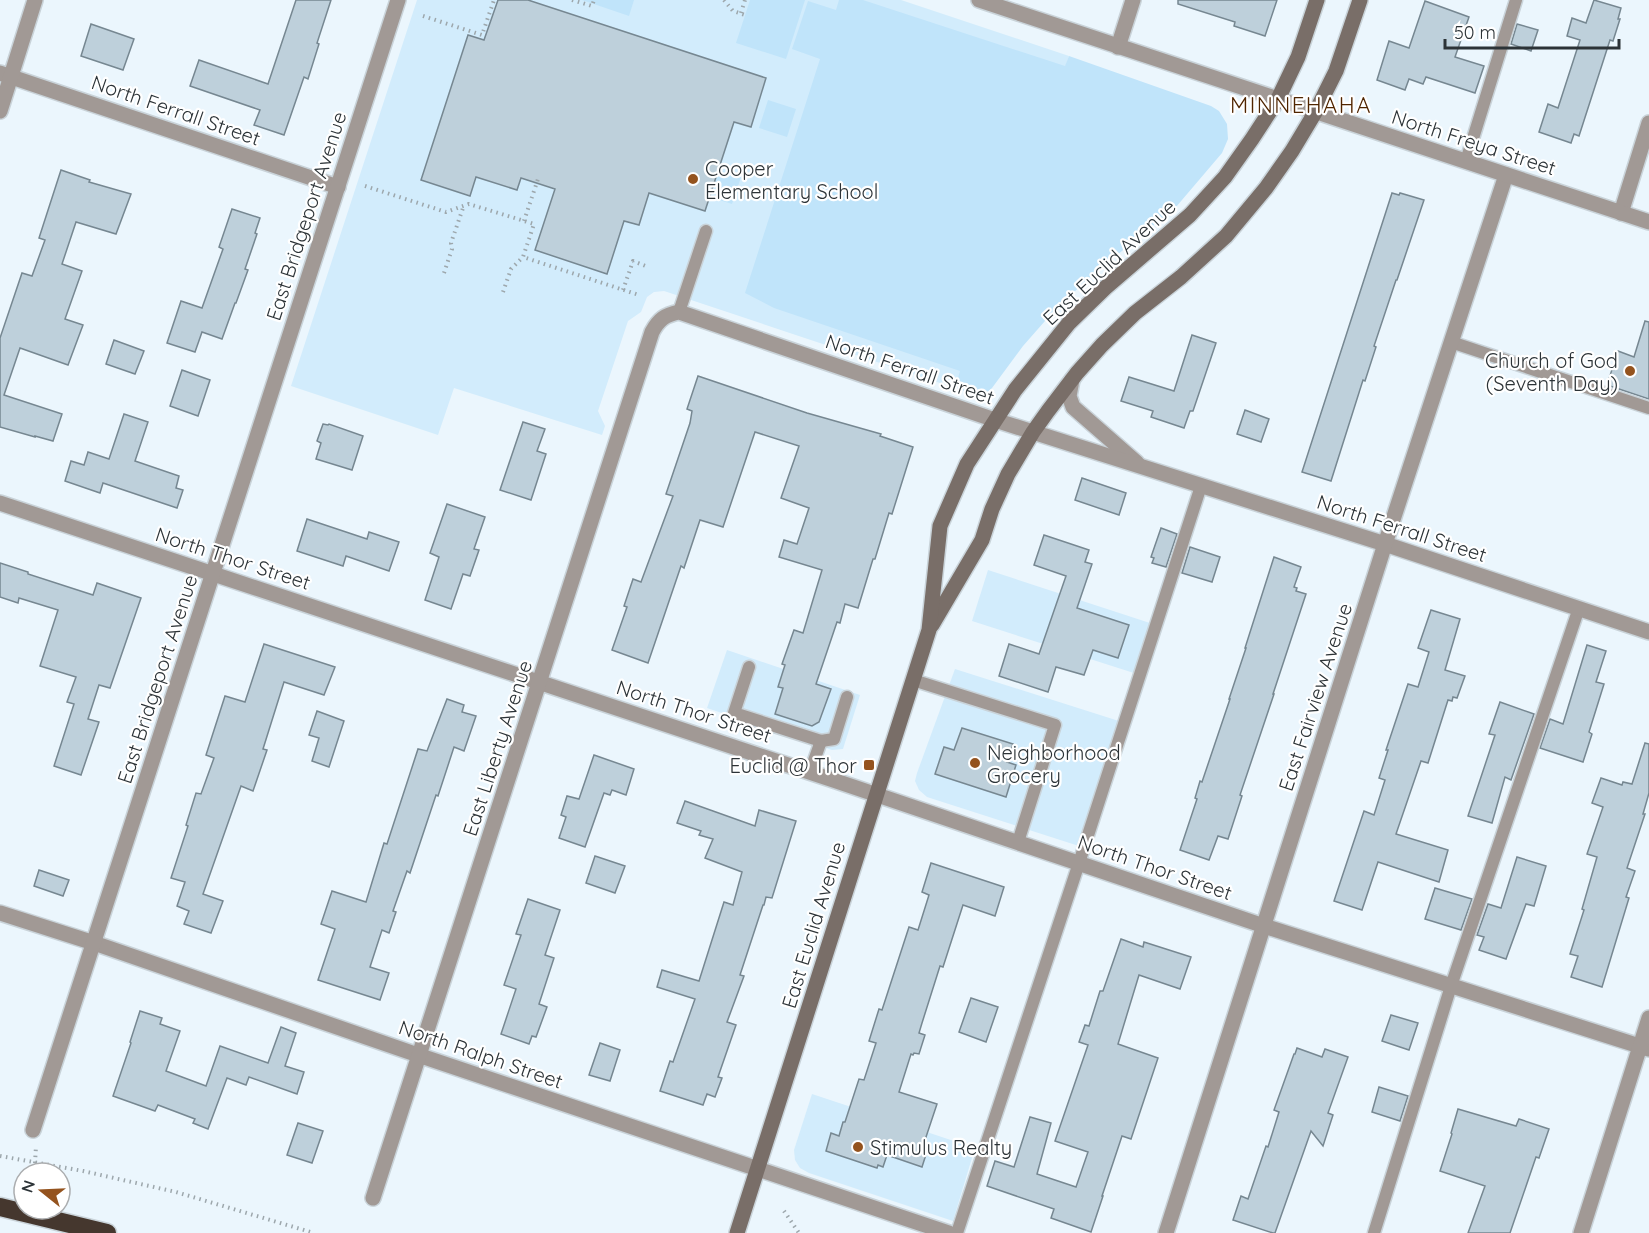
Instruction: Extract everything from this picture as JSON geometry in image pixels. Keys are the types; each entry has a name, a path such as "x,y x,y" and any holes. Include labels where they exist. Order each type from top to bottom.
{"highway":[{"path":"0,1207 107,1233"}],"main road":[{"name":"East Euclid Avenue","path":"737,1233 929,630 940,526 967,464 1015,390 1069,323 1105,288 1190,215 1225,177 1278,99 1298,57 1317,0"},
{"name":"East Euclid Avenue","path":"929,630 982,540 992,509 1008,474 1033,432 1072,380 1102,345 1136,313 1182,277 1226,236 1266,188 1292,151 1336,71 1360,0"}],"street":[{"path":"0,111 6,74 35,0"},
{"name":"East Bridgeport Avenue","path":"33,1130 398,0"},
{"name":"North Freya Street","path":"979,0 1649,222"},
{"path":"1118,47 1133,0"},
{"name":"North Ferrall Street","path":"6,74 338,187"},
{"path":"1621,213 1649,123"},
{"name":"East Fairview Avenue","path":"1166,1233 1385,544 1506,175"},
{"name":"North Ferrall Street","path":"673,314 995,420 1385,544 1649,632"},
{"name":"East Liberty Avenue","path":"373,1198 652,332 657,322 673,314"},
{"name":"North Ferrall Street","path":"1072,380 1069,396 1072,407 1141,467"},
{"name":"North Thor Street","path":"0,503 876,794 1264,926 1644,1048"},
{"name":"North Ralph Street","path":"0,913 949,1233"},
{"path":"1581,1233 1644,1048 1649,1018"}],"lane":[{"path":"1466,161 1516,0"},
{"path":"673,314 706,231"},
{"path":"1451,342 1649,408"},
{"path":"957,1233 1201,486"},
{"path":"1374,1233 1451,986 1579,608"},
{"path":"749,667 734,713 820,741 834,739 848,697"},
{"path":"913,680 1055,725 1018,842"},
{"path":"810,772 820,741"}],"path":[{"path":"423,16 482,35 494,0"},
{"path":"572,0 592,6 594,0"},
{"path":"724,0 733,10 743,14 745,0"},
{"path":"524,221 538,179"},
{"path":"365,186 446,212 469,204 534,224 523,257 511,269 503,292"},
{"path":"444,273 464,205"},
{"path":"523,257 639,295"},
{"path":"623,290 633,261 648,267"},
{"path":"0,1156 83,1171 176,1192 314,1233"},
{"path":"784,1210 799,1233"}],"shaded area":[{"name":"Cooper Elementary School","path":"417,0 901,0 1069,56 955,388 664,291 654,292 647,297 641,312 628,321 598,411 605,426 602,435 454,388 438,435 291,386"},
{"path":"582,0 634,0 629,16"},
{"path":"750,0 805,0 786,59 736,43"},
{"path":"839,0 863,0 1065,66 1069,56 1211,106 1219,111 1227,124 1228,139 1222,153 1176,207 1090,277 1052,313 985,394 977,395 955,388 960,371 774,308 745,293 820,59 792,49 808,1 836,10"},
{"path":"768,100 796,109 787,137 759,128"},
{"path":"719,170 741,177 732,204 710,197"},
{"path":"988,570 1153,624 1137,674 972,621"},
{"path":"727,650 860,695 843,749 832,750 707,708"},
{"path":"955,669 1122,722 1082,847 927,797 919,790 915,781 917,773"},
{"path":"812,1094 975,1148 953,1221 800,1168 795,1160 794,1150"}],"building":[{"path":"296,0 331,0 308,79 304,77 284,135 254,125 260,110 190,86 199,60 268,84"},
{"name":"Cooper Elementary School","path":"498,0 528,0 766,78 751,127 734,122 705,211 649,193 639,225 624,221 607,274 535,250 555,189 521,178 517,190 476,177 470,196 421,180 468,35 484,40"},
{"path":"1178,0 1277,0 1265,36 1234,26 1235,22 1178,4"},
{"path":"1594,0 1621,8 1618,19 1620,19 1613,41 1610,40 1579,136 1574,134 1571,143 1539,132 1548,104 1558,108 1580,40 1567,36 1572,18 1586,23"},
{"path":"1425,1 1469,17 1455,57 1484,66 1475,93 1426,77 1423,84 1409,79 1405,90 1377,80 1389,41 1409,48"},
{"path":"91,24 134,39 123,70 81,56"},
{"path":"1517,24 1538,30 1531,51 1511,44"},
{"path":"61,170 90,180 89,182 131,194 116,234 76,222 62,264 82,271 65,319 83,325 68,365 20,348 4,395 62,414 53,441 0,427 0,338 22,273 32,276 45,240 39,238"},
{"path":"1392,193 1424,200 1331,481 1302,472"},
{"path":"232,209 260,218 245,269 248,270 222,339 202,332 195,352 167,343 181,301 202,308 223,249 219,247"},
{"name":"Church of God (Seventh Day)","path":"1645,321 1649,322 1649,399 1607,385 1618,351 1634,357"},
{"path":"1192,335 1216,343 1193,411 1190,411 1184,428 1151,417 1153,411 1121,401 1129,377 1174,391"},
{"path":"114,340 144,351 135,374 106,364"},
{"path":"182,370 210,380 198,416 170,406"},
{"path":"698,376 807,413 881,434 880,436 913,447 858,608 845,604 840,623 837,622 816,684 831,689 819,722 812,726 775,714 783,688 778,687 785,665 782,664 794,630 803,633 822,570 779,557 784,540 797,544 809,508 781,498 799,446 755,432 723,527 700,520 684,568 681,566 648,663 612,650 627,607 624,606 633,579 641,582 673,496 666,494 690,423 692,411 687,409"},
{"path":"1245,410 1269,419 1261,442 1237,434"},
{"path":"124,414 148,422 135,461 179,476 176,488 183,490 177,508 103,483 100,493 65,481 71,461 84,465 88,452 109,459"},
{"path":"523,422 545,429 537,451 546,454 531,500 500,490"},
{"path":"323,424 363,436 352,470 316,459 321,443 317,441"},
{"path":"1082,478 1126,493 1119,515 1075,500"},
{"path":"447,504 485,517 474,549 479,550 470,576 463,574 451,609 425,600 439,557 430,553"},
{"path":"307,519 367,539 369,532 399,542 389,571 346,556 343,566 297,551"},
{"path":"1161,528 1177,534 1166,567 1152,563 1154,558 1151,557"},
{"path":"1044,535 1089,550 1085,562 1092,564 1077,608 1129,625 1118,658 1093,650 1084,675 1056,667 1048,692 999,676 1009,644 1039,654 1066,576 1034,565"},
{"path":"1190,547 1220,557 1212,582 1182,573"},
{"path":"1274,557 1301,567 1294,587 1297,588 1296,591 1306,594 1240,795 1242,796 1228,839 1218,836 1209,860 1180,850 1197,799 1195,798 1200,781 1202,782 1230,699"},
{"path":"0,563 93,595 97,583 141,598 110,688 99,685 88,719 99,722 81,775 54,766 74,704 67,702 76,677 40,666 58,610 19,598 18,603 0,597"},
{"path":"1431,610 1460,619 1445,670 1465,676 1457,698 1453,697 1452,701 1448,700 1428,763 1421,761 1396,834 1448,850 1439,882 1378,862 1362,910 1334,901 1364,811 1374,815 1385,780 1379,778 1388,750 1386,750 1408,684 1418,687 1429,652 1418,648"},
{"path":"264,644 335,667 324,695 284,682 263,749 267,750 253,791 241,786 203,894 223,901 211,933 184,924 189,911 177,906 185,882 171,878 196,793 201,794 214,758 206,755 225,696 245,702"},
{"path":"1587,645 1606,651 1596,682 1604,684 1589,732 1592,734 1583,762 1540,748 1550,719 1563,724"},
{"path":"447,699 464,705 462,712 476,716 464,751 454,747 410,873 407,871 393,911 396,912 389,933 382,930 370,967 389,973 380,1000 318,980 335,929 321,924 332,891 366,902 384,843 387,844 418,749 427,751"},
{"path":"1500,702 1534,714 1511,780 1505,777 1492,823 1468,816 1495,735 1489,734"},
{"path":"317,711 344,721 329,767 312,761 319,738 309,735"},
{"name":"Neighborhood Grocery","path":"962,728 1013,744 1007,762 1016,765 1006,797 935,774 944,747 954,750"},
{"path":"1645,743 1649,744 1649,793 1643,814 1645,814 1627,868 1635,871 1626,897 1629,898 1602,987 1571,977 1578,956 1570,954 1597,857 1587,854 1603,807 1592,803 1601,778 1622,785 1623,782 1632,784"},
{"path":"594,755 634,769 626,795 612,790 610,795 604,793 585,847 559,838 566,817 561,815 567,796 579,799"},
{"path":"685,801 755,826 759,810 796,821 772,898 766,897 740,975 744,976 727,1022 736,1025 718,1077 722,1078 715,1097 707,1094 703,1105 660,1091 670,1061 673,1062 695,999 657,987 662,970 699,981 724,902 733,905 742,872 705,858 713,839 699,835 701,831 677,823"},
{"path":"595,856 625,866 615,893 586,883"},
{"path":"1517,857 1546,866 1534,906 1526,904 1506,959 1479,950 1484,937 1477,935 1488,904 1501,908"},
{"path":"931,863 1004,887 995,916 963,905 943,967 940,966 919,1033 925,1035 919,1054 911,1054 899,1092 937,1104 924,1143 929,1145 922,1167 887,1155 883,1167 878,1165 877,1168 826,1151 831,1133 839,1136 859,1079 864,1080 876,1043 869,1041 879,1009 882,1010 909,927 918,930 929,895 922,892"},
{"path":"39,870 69,880 63,896 34,886"},
{"path":"1435,888 1472,899 1461,930 1425,919"},
{"path":"528,899 560,910 545,955 554,958 539,1004 547,1007 536,1037 532,1036 529,1044 501,1034 516,989 504,985 521,935 516,934"},
{"path":"1121,939 1143,947 1144,942 1191,957 1180,989 1139,975 1118,1044 1158,1058 1131,1139 1122,1136 1091,1232 1051,1218 1054,1209 987,1186 995,1161 1014,1167 1030,1117 1051,1123 1037,1174 1076,1187 1088,1152 1055,1141 1088,1045 1079,1042 1085,1025 1089,1026"},
{"path":"971,998 998,1007 986,1042 959,1032"},
{"path":"140,1011 162,1018 160,1024 180,1031 166,1071 206,1086 220,1046 268,1063 281,1027 296,1033 285,1066 304,1072 297,1094 249,1077 246,1085 227,1078 208,1129 193,1123 195,1119 158,1105 155,1111 113,1096"},
{"path":"1391,1015 1418,1023 1409,1050 1382,1041"},
{"path":"600,1043 620,1050 610,1081 589,1075"},
{"path":"1297,1048 1322,1057 1325,1049 1348,1057 1328,1113 1333,1115 1323,1146 1311,1131 1275,1233 1273,1233 1233,1220 1241,1196 1248,1199 1266,1146 1268,1147 1279,1112 1274,1110"},
{"path":"1379,1087 1408,1096 1400,1121 1372,1112"},
{"path":"1458,1109 1516,1126 1519,1119 1549,1129 1539,1158 1536,1157 1510,1233 1468,1233 1485,1186 1440,1171"},
{"path":"298,1123 323,1131 312,1163 287,1155"}],"place":[{"name":"Cooper Elementary School","path":"693,179"},
{"name":"Church of God (Seventh Day)","path":"1630,371"},
{"name":"Neighborhood Grocery","path":"975,763"},
{"name":"Euclid @ Thor","path":"869,765"},
{"name":"Stimulus Realty","path":"858,1147"}],"district":[{"name":"MINNEHAHA","path":"1301,105"}]}
